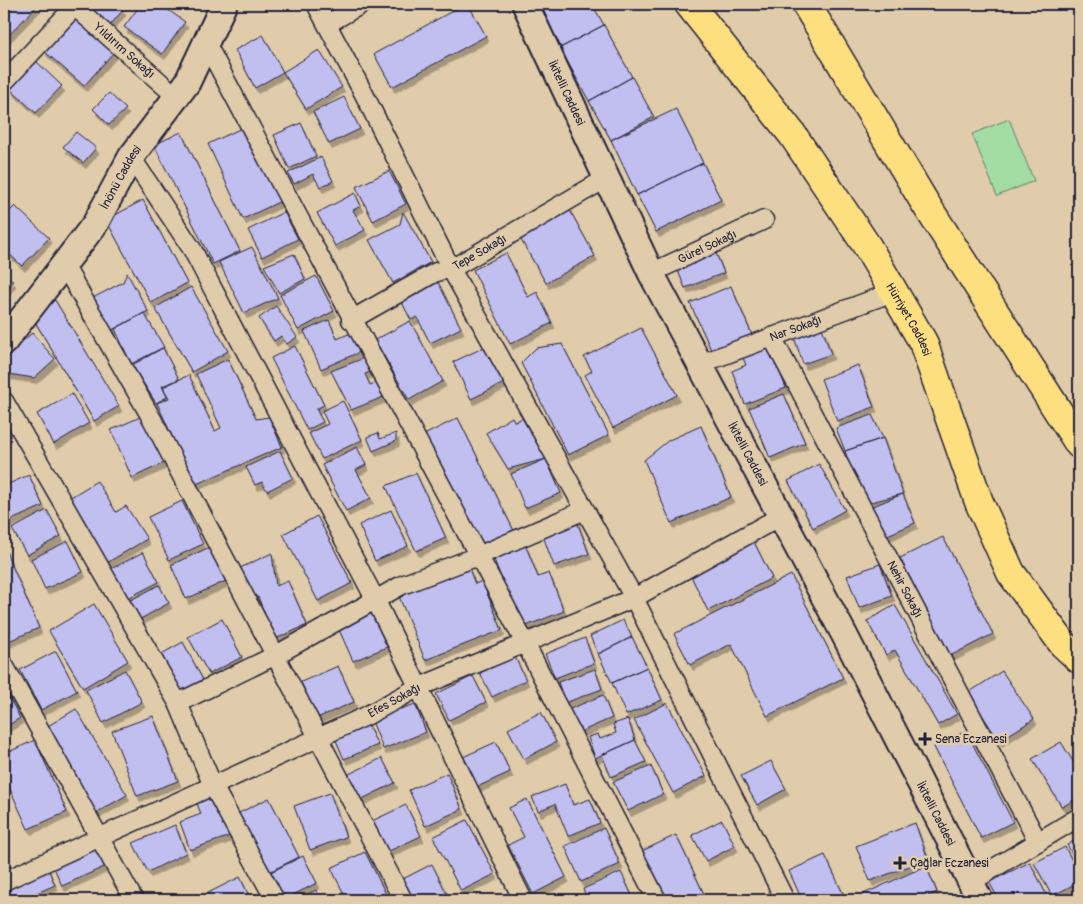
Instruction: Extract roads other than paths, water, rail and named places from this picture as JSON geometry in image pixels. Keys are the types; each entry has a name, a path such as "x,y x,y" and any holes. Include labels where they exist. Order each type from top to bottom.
{"main road":[{"name":"İnönü Caddesi","path":"4,342 96,224 131,157 188,83 224,4"},
{"name":"İkitelli Caddesi","path":"525,4 651,273 781,516 975,891"},
{"name":"Hürriyet Caddesi","path":"689,4 792,134 867,246 923,342 979,502 1011,573 1063,644 1079,659"},
{"path":"806,4 925,203 1079,444"}],"street":[{"path":"4,82 74,4"},
{"name":"Yıldırım Sokağı","path":"74,4 178,98"},
{"path":"316,4 364,94 451,270 634,598 785,900"},
{"path":"327,24 362,4"},
{"path":"206,42 351,320 525,643 657,900"},
{"path":"131,157 192,248 376,601 416,688 523,900"},
{"name":"Tepe Sokağı","path":"351,320 436,272 451,270 607,178"},
{"name":"Gürel Sokağı","path":"651,273 764,220"},
{"path":"64,265 152,418 403,900"},
{"name":"Nar Sokağı","path":"700,364 893,292"},
{"name":"Nehir Sokağı","path":"772,337 1038,842"},
{"path":"4,401 178,703 213,786 275,900"},
{"path":"178,703 276,655 402,585 478,556 584,510"},
{"name":"Efes Sokağı","path":"4,881 379,710 416,688 634,598 781,516"},
{"path":"4,665 101,837 134,900"},
{"path":"975,891 1038,842 1079,817"}],"place":[{"name":"Sena Eczanesi","path":"925,739"},
{"name":"Çağlar Eczanesi","path":"900,863"}]}
